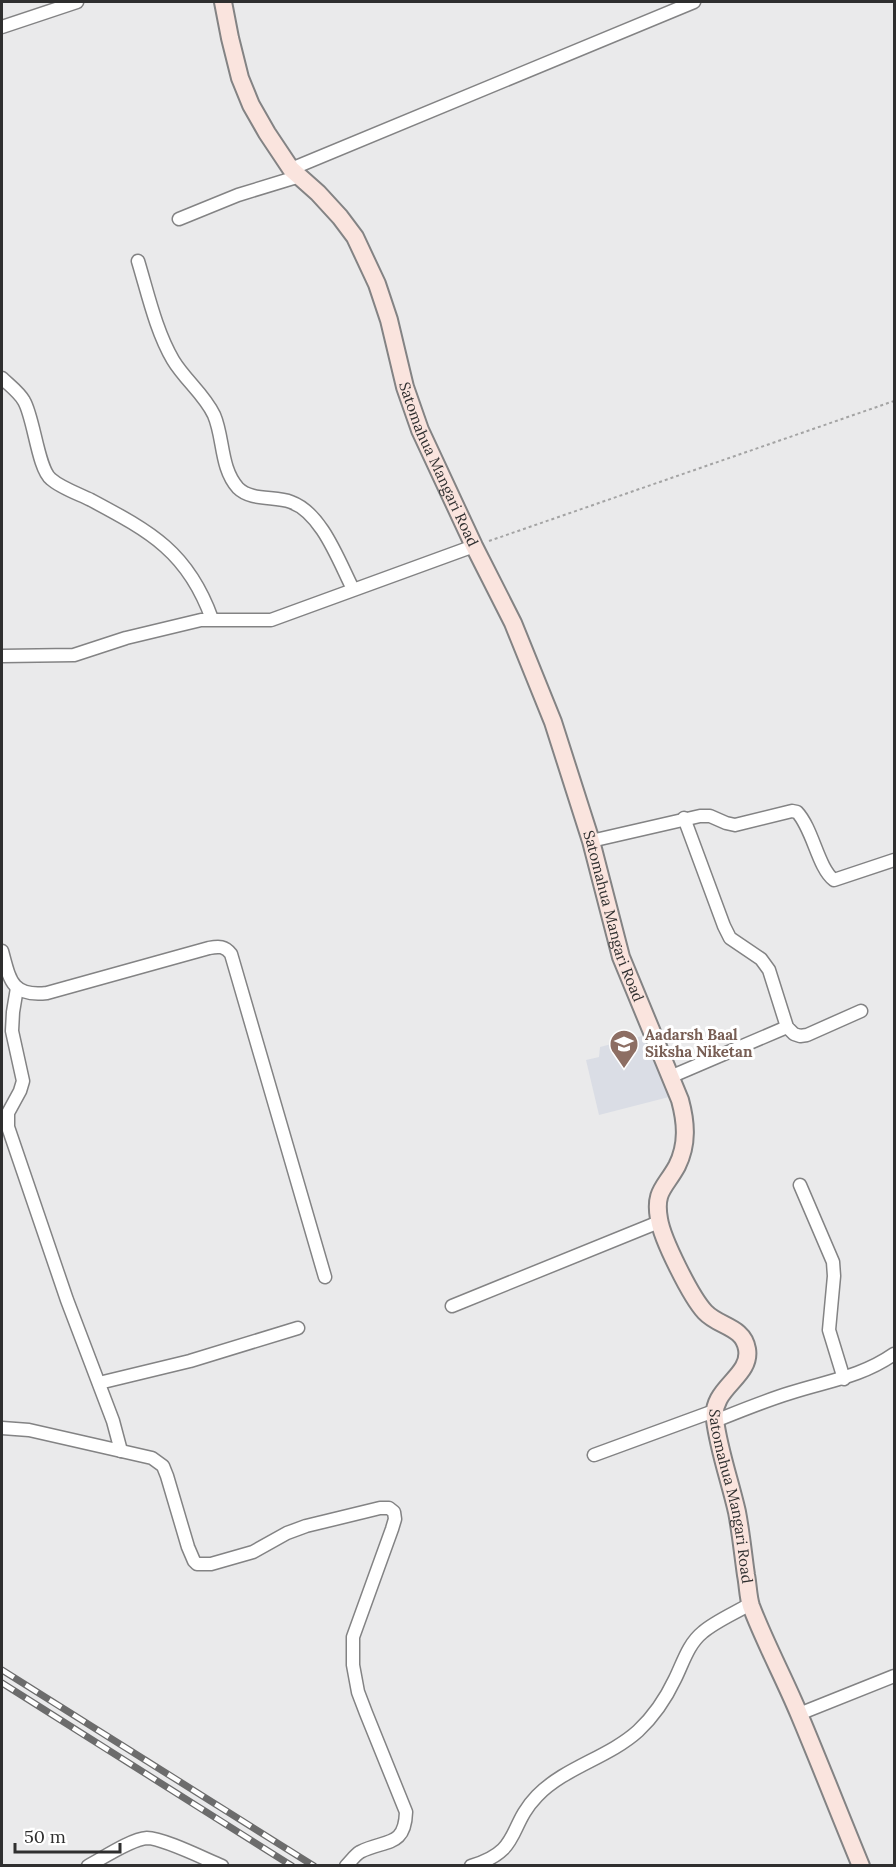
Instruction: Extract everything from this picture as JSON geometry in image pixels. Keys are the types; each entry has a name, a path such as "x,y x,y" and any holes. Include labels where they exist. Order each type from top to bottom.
{"street":[{"path":"2,27 77,2"},
{"name":"Satomahua Mangari Road","path":"223,2 240,78 267,133 296,173 340,217 366,257 389,320 405,387 420,430 474,546 513,622 553,722 591,841 621,957 680,1100 686,1121 685,1141 678,1164 661,1191 657,1202 659,1222 690,1292 702,1310 711,1319 739,1332 744,1337 747,1348 748,1358 744,1368 726,1387 717,1401 714,1416 737,1512 750,1604 799,1714 861,1866"},
{"path":"179,219 296,173 694,2"},
{"path":"138,261 171,358 180,372 207,401 215,418 226,466 234,483 241,491 255,496 291,502 309,514 320,526 353,589"},
{"path":"2,378 24,400 43,465 51,479 129,521 161,542 190,573 200,589 212,619"},
{"path":"2,656 74,655 169,626 212,619 271,620 474,546"},
{"path":"591,841 684,818 710,816 735,825 792,811 798,812 804,821 830,877 834,880 894,860"},
{"path":"684,818 724,926 730,938 761,959 769,970 787,1027 794,1034 807,1035 861,1011"},
{"path":"2,951 11,979 24,993 33,994 47,993 217,946 227,949 231,954 325,1277"},
{"path":"17,987 12,1031 23,1080 20,1091 8,1113 8,1127 67,1300 113,1421 121,1451"},
{"path":"670,1077 787,1027"},
{"path":"800,1185 833,1262 834,1276 829,1330 844,1379"},
{"path":"452,1306 659,1222"},
{"path":"99,1383 190,1361 298,1328"},
{"path":"594,1455 792,1392 844,1379 871,1368 894,1354"},
{"path":"2,1428 29,1430 152,1458 163,1467 188,1547 197,1564 211,1564 254,1552 287,1533 306,1526 380,1508 389,1508 394,1512 392,1529 353,1637 353,1665 358,1692 406,1812 406,1826 400,1836 357,1854 346,1866"},
{"path":"471,1866 495,1857 504,1850 527,1807 540,1793 638,1731 665,1697 691,1645 702,1632 750,1604"},
{"path":"799,1714 894,1676"},
{"path":"88,1866 130,1844 147,1838 222,1866"}],"path":[{"path":"474,546 894,401"}],"shaded area":[{"name":"Aadarsh Baal Siksha Niketan","path":"642,1036 665,1078 669,1097 599,1115 586,1060 599,1057 600,1047"}],"railway":[{"path":"2,1670 314,1866"},
{"path":"2,1683 292,1866"}],"place":[{"name":"Aadarsh Baal Siksha Niketan","path":"624,1070"}]}
